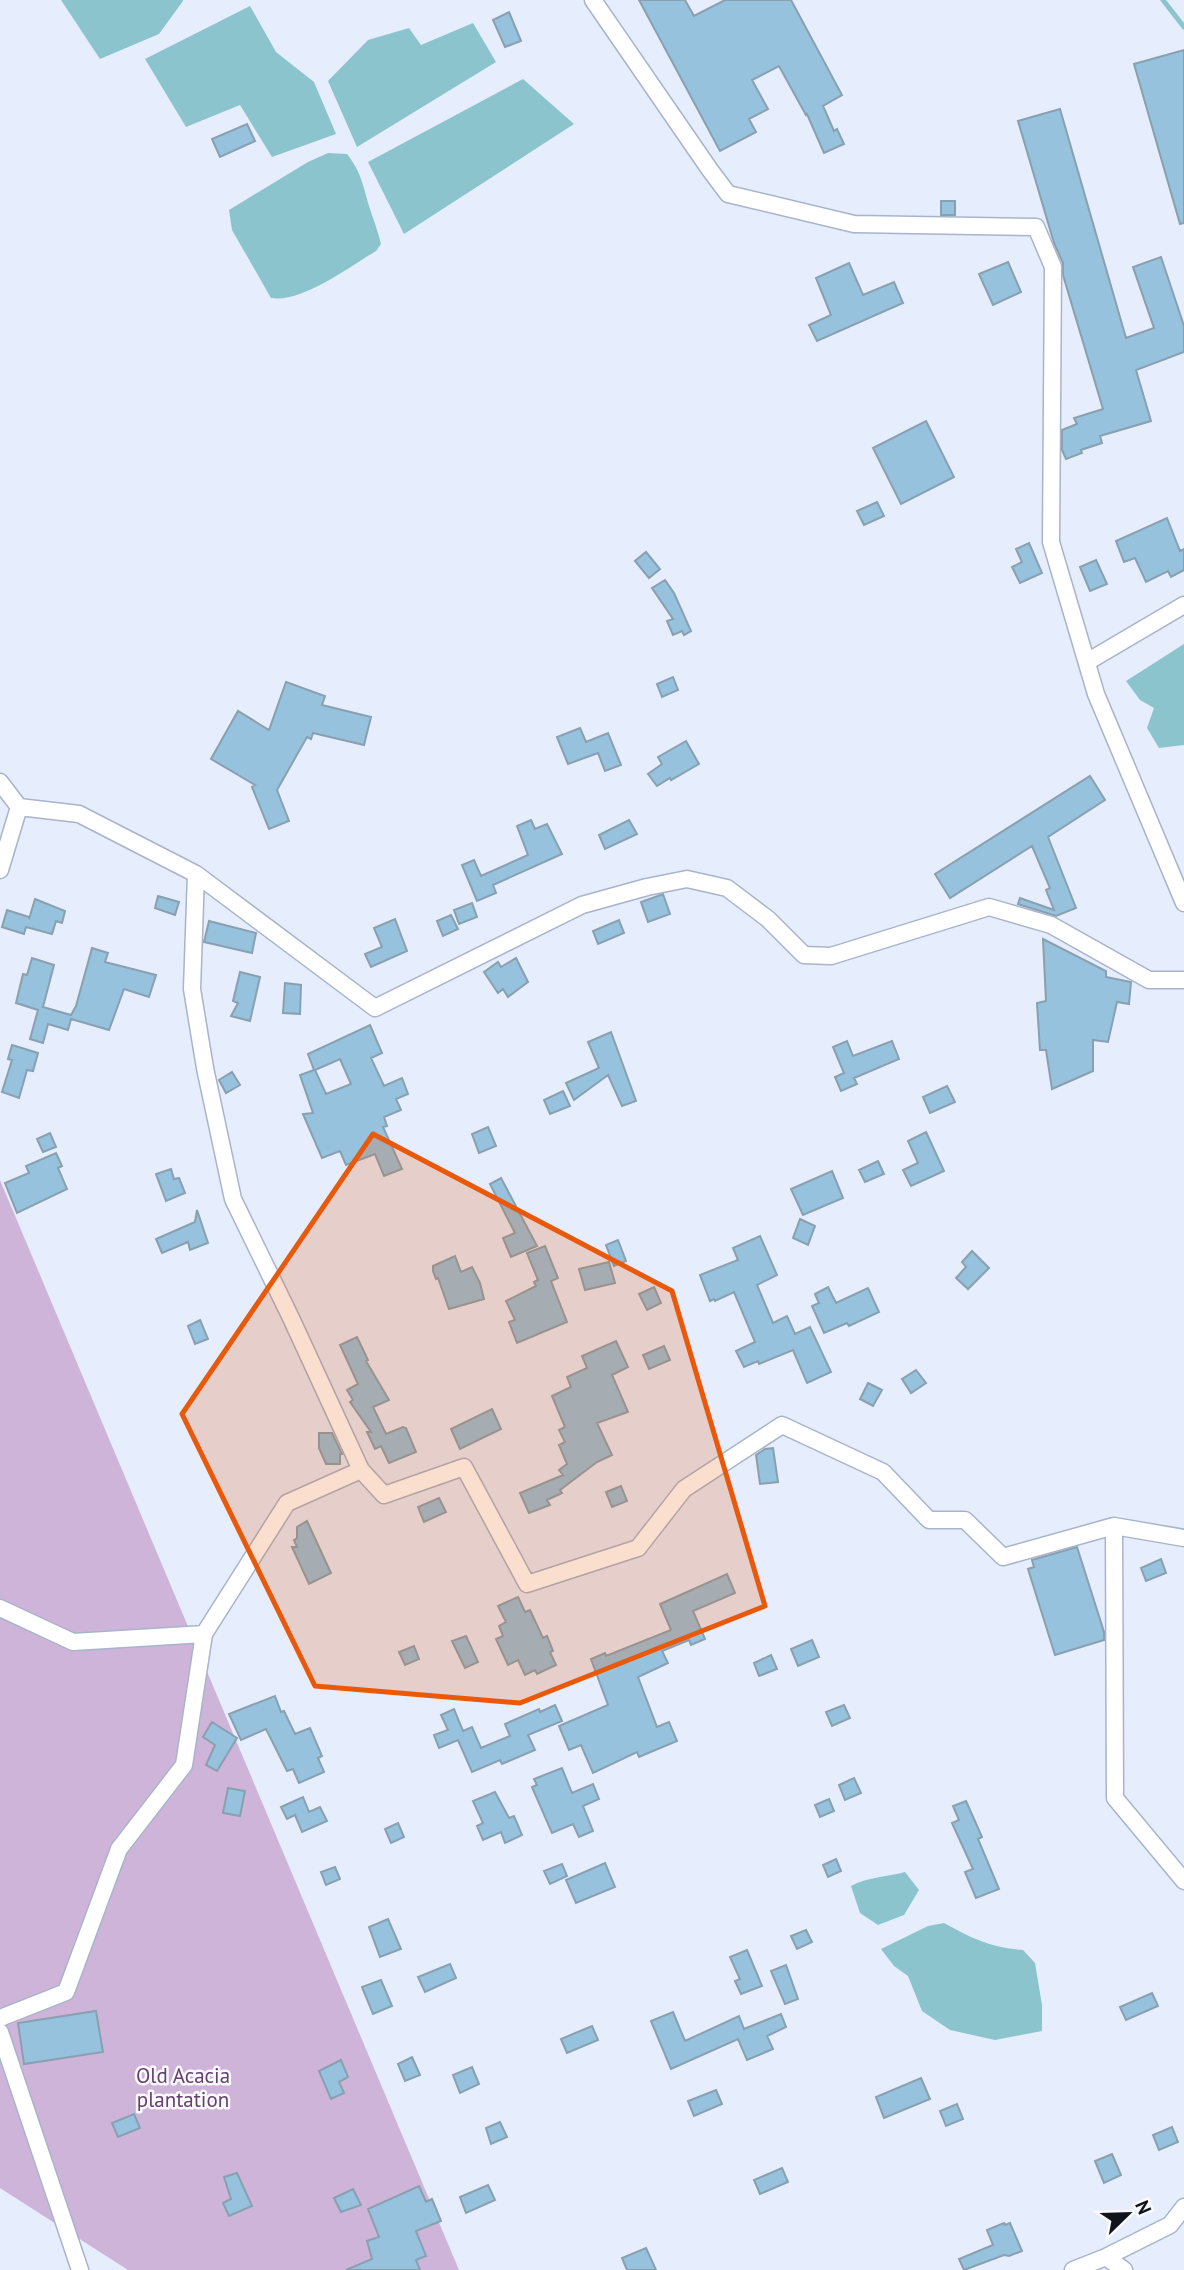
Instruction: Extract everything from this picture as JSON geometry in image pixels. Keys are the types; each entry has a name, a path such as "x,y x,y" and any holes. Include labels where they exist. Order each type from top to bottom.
{"street":[{"path":"593,0 709,170 729,194 854,224 1036,227 1053,267 1051,542 1101,707 1184,903"},
{"path":"1087,662 1184,606"},
{"path":"0,782 19,807 79,814 195,874 375,1008 582,905 687,879 727,888 768,919 804,956 831,956 989,907 1051,925 1149,980 1184,980"},
{"path":"0,870 19,807"},
{"path":"195,874 192,989 205,1068 233,1199 360,1469 384,1495 464,1468 527,1584 638,1548 684,1489 782,1425 883,1472 929,1520 965,1520 1003,1557 1114,1526 1184,1538"},
{"path":"0,2018 66,1992 120,1849 184,1765 204,1634 287,1503 360,1469"},
{"path":"1114,1526 1115,1798 1184,1881"},
{"path":"0,1608 73,1642 204,1634"},
{"path":"0,2032 80,2270"},
{"path":"1073,2270 1170,2225 1184,2207"},
{"path":"1106,2257 1124,2270"}],"highlighted area":[{"path":"373,1134 672,1291 765,1606 520,1703 315,1686 182,1414"}],"green space":[{"name":"Old Acacia plantation","path":"0,1180 459,2270 128,2270 0,2188"}],"water":[{"path":"61,0 183,1 159,34 100,59"},
{"path":"250,6 276,52 314,82 336,134 272,157 240,105 186,127 145,59"},
{"path":"473,23 496,62 357,147 328,81 368,40 409,28 421,45"},
{"path":"523,79 574,124 404,234 368,162"},
{"path":"328,153 347,154 356,167 381,244 376,251 311,290 283,298 271,298 232,230 229,210 308,162"},
{"path":"1184,644 1184,745 1159,748 1147,728 1154,708 1140,700 1126,681"},
{"path":"905,1872 919,1890 904,1915 878,1925 860,1913 851,1886"},
{"path":"944,1923 982,1941 1023,1950 1035,1963 1042,2005 1042,2031 995,2040 950,2030 922,2011 908,1976 894,1966 881,1949 928,1926"}],"building":[{"path":"639,0 685,0 694,16 725,0 791,0 842,95 823,106 834,131 837,129 844,144 824,153 807,114 779,66 752,80 768,109 749,119 756,132 720,151"},
{"path":"509,12 521,41 505,47 493,20"},
{"path":"1184,50 1184,223 1180,224 1134,64"},
{"path":"1060,109 1126,338 1154,328 1133,267 1161,257 1184,326 1184,352 1136,370 1151,421 1100,436 1102,443 1081,450 1082,453 1066,459 1062,450 1062,430 1077,424 1074,418 1103,409 1063,275 1063,263 1054,243 1018,121"},
{"path":"247,124 255,141 220,157 212,139"},
{"path":"941,201 955,201 955,215 941,215"},
{"path":"1008,262 1021,292 993,305 979,274"},
{"path":"849,263 863,295 894,282 903,303 817,341 809,325 831,315 816,278"},
{"path":"926,421 954,477 901,504 873,448"},
{"path":"877,502 884,516 864,525 857,511"},
{"path":"1167,518 1180,551 1184,549 1184,570 1171,577 1168,571 1146,582 1135,558 1124,562 1116,541"},
{"path":"1029,543 1042,573 1020,583 1012,567 1022,562 1016,549"},
{"path":"646,552 660,569 649,578 635,561"},
{"path":"1096,560 1107,584 1090,591 1080,567"},
{"path":"665,580 674,593 691,631 684,635 682,631 673,635 667,621 673,619 652,588"},
{"path":"673,677 678,690 662,697 657,684"},
{"path":"286,682 325,696 322,705 371,717 364,745 313,733 311,739 307,737 277,790 289,821 269,829 252,787 255,785 211,759 238,711 269,730"},
{"path":"580,728 586,742 608,733 621,765 605,771 598,753 568,764 557,737"},
{"path":"686,741 699,764 657,786 648,774 662,764 658,757"},
{"path":"1090,776 1105,800 1048,837 1076,908 1056,916 1018,904 1020,898 1054,910 1046,890 1050,888 1032,846 950,898 935,874"},
{"path":"531,820 535,829 547,824 562,854 493,885 496,893 477,901 462,865 474,860 481,876 528,855 517,826"},
{"path":"629,820 637,834 605,849 599,835"},
{"path":"663,894 670,914 648,922 641,902"},
{"path":"158,896 179,902 175,915 155,908"},
{"path":"35,899 65,911 62,923 56,921 52,934 26,927 24,934 2,927 7,910 29,919"},
{"path":"472,903 477,917 459,924 454,910"},
{"path":"451,915 458,929 443,936 437,921"},
{"path":"395,919 407,951 371,967 365,954 382,947 374,928"},
{"path":"619,920 624,933 598,944 593,931"},
{"path":"209,921 256,933 252,953 204,942"},
{"path":"1043,939 1106,971 1106,977 1131,982 1129,1004 1117,1002 1108,1042 1093,1040 1093,1071 1052,1089 1046,1050 1040,1050 1037,1003 1046,1001"},
{"path":"92,948 108,953 105,962 156,975 149,997 124,989 109,1030 71,1019 68,1030 48,1024 43,1043 30,1039 38,1010 16,1003 23,974 27,975 32,958 54,965 43,1007 71,1015"},
{"path":"516,958 528,982 508,997 503,989 498,993 484,972 498,962 501,967"},
{"path":"240,972 260,977 250,1021 231,1016 238,1003 233,1001"},
{"path":"285,983 301,985 300,1014 283,1013"},
{"path":"370,1025 382,1053 371,1058 384,1086 402,1078 408,1094 396,1099 401,1110 384,1117 387,1126 383,1127 402,1169 384,1176 375,1154 346,1165 340,1151 322,1158 303,1114 313,1113 300,1075 314,1070 308,1054","holes":["340,1059 351,1084 326,1094 315,1070"]},
{"path":"611,1032 636,1101 622,1106 608,1075 574,1100 566,1083 599,1068 588,1042"},
{"path":"847,1041 853,1056 892,1041 899,1059 854,1078 857,1084 841,1091 835,1077 844,1073 833,1047"},
{"path":"12,1045 38,1053 33,1071 27,1070 19,1098 2,1092 12,1060 8,1059"},
{"path":"232,1072 240,1085 226,1093 219,1080"},
{"path":"947,1086 955,1102 930,1113 923,1097"},
{"path":"563,1091 570,1106 550,1114 544,1100"},
{"path":"488,1127 496,1146 479,1153 472,1134"},
{"path":"926,1132 944,1171 911,1186 903,1170 918,1163 908,1141"},
{"path":"50,1133 56,1147 43,1152 37,1139"},
{"path":"56,1153 62,1166 58,1168 67,1189 17,1213 5,1183 29,1173 26,1166"},
{"path":"878,1161 884,1174 865,1182 859,1170"},
{"path":"171,1169 174,1179 179,1178 185,1193 166,1201 156,1174"},
{"path":"832,1171 843,1198 803,1215 791,1189"},
{"path":"501,1178 537,1246 511,1257 503,1238 515,1233 490,1184"},
{"path":"197,1210 208,1243 190,1250 188,1242 162,1253 156,1239 195,1222"},
{"path":"800,1219 815,1226 808,1245 793,1238"},
{"path":"760,1236 777,1275 757,1285 773,1323 787,1316 795,1334 810,1327 831,1372 807,1383 793,1350 744,1367 736,1351 755,1342 734,1292 710,1301 700,1275 738,1260 733,1248"},
{"path":"618,1240 626,1261 614,1266 606,1245"},
{"path":"545,1246 558,1278 551,1281 567,1322 517,1343 509,1322 515,1320 506,1301 536,1286 534,1282 538,1280 527,1253"},
{"path":"972,1251 989,1268 968,1289 956,1278 966,1267 962,1262"},
{"path":"455,1256 461,1272 472,1267 484,1299 449,1309 433,1266"},
{"path":"609,1262 615,1283 585,1290 579,1269"},
{"path":"654,1287 661,1303 647,1310 639,1294"},
{"path":"828,1287 836,1303 868,1288 879,1312 849,1326 847,1323 824,1333 812,1306 819,1303 815,1294"},
{"path":"200,1320 208,1339 195,1344 188,1326"},
{"path":"357,1337 368,1360 366,1361 389,1400 373,1407 386,1434 406,1428 416,1452 389,1463 381,1446 375,1449 367,1432 371,1432 350,1402 353,1400 347,1390 358,1384 340,1345"},
{"path":"616,1341 628,1367 612,1375 628,1412 597,1423 612,1455 597,1462 560,1490 562,1493 547,1500 550,1505 529,1513 520,1493 563,1475 559,1470 567,1464 559,1445 565,1442 559,1430 565,1427 552,1396 571,1387 567,1377 587,1368 582,1356"},
{"path":"664,1346 670,1360 649,1369 643,1355"},
{"path":"916,1370 926,1383 911,1393 902,1379"},
{"path":"868,1383 882,1390 873,1406 860,1399"},
{"path":"492,1409 501,1429 460,1449 451,1429"},
{"path":"319,1433 332,1433 342,1454 340,1464 326,1464 319,1448"},
{"path":"773,1448 778,1482 760,1484 756,1455 765,1449"},
{"path":"621,1486 627,1501 612,1507 606,1492"},
{"path":"439,1498 446,1512 424,1522 418,1507"},
{"path":"307,1521 331,1573 309,1584 292,1547 297,1547 294,1540 297,1538 297,1527"},
{"path":"1077,1547 1104,1632 1104,1640 1055,1655 1028,1569 1034,1567 1032,1560"},
{"path":"1161,1559 1166,1573 1146,1581 1141,1568"},
{"path":"727,1574 735,1593 693,1611 705,1639 691,1645 689,1640 662,1651 668,1663 638,1677 657,1727 669,1722 677,1741 639,1757 637,1752 593,1773 581,1745 569,1750 559,1726 608,1705 591,1659 605,1653 606,1656 671,1630 660,1604"},
{"path":"518,1597 525,1612 530,1610 543,1638 547,1636 553,1651 550,1652 556,1665 537,1674 535,1670 525,1675 518,1660 508,1665 496,1639 503,1636 499,1626 506,1622 498,1606"},
{"path":"466,1636 478,1662 465,1668 452,1641"},
{"path":"812,1640 819,1657 798,1666 791,1649"},
{"path":"414,1646 419,1659 405,1665 399,1652"},
{"path":"771,1655 777,1669 759,1676 754,1663"},
{"path":"275,1696 281,1712 284,1711 295,1734 310,1728 322,1756 318,1758 324,1772 299,1783 293,1769 287,1771 266,1729 241,1740 229,1714"},
{"path":"555,1705 562,1721 528,1735 535,1750 502,1764 500,1760 472,1772 458,1740 439,1748 434,1735 448,1730 441,1715 454,1709 463,1731 472,1727 481,1748 510,1736 505,1724"},
{"path":"844,1705 850,1718 832,1726 826,1712"},
{"path":"212,1722 237,1738 217,1771 206,1765 215,1745 203,1737"},
{"path":"562,1768 572,1793 593,1784 599,1799 583,1806 593,1831 579,1837 573,1824 552,1833 532,1787 537,1785 534,1779"},
{"path":"854,1778 861,1793 845,1800 839,1785"},
{"path":"228,1788 245,1791 240,1816 223,1813"},
{"path":"495,1792 509,1818 514,1816 522,1835 505,1843 501,1832 483,1840 477,1826 483,1823 473,1801"},
{"path":"303,1797 309,1812 320,1807 327,1821 302,1832 295,1815 287,1819 281,1807"},
{"path":"829,1799 834,1811 820,1817 815,1805"},
{"path":"966,1801 982,1837 978,1839 999,1889 976,1898 965,1872 973,1869 952,1823 959,1820 953,1806"},
{"path":"398,1823 404,1837 391,1843 385,1829"},
{"path":"836,1859 841,1871 828,1877 823,1865"},
{"path":"605,1863 615,1887 576,1903 566,1880"},
{"path":"562,1864 567,1876 550,1884 544,1871"},
{"path":"335,1867 340,1879 326,1885 321,1872"},
{"path":"388,1919 401,1949 380,1957 369,1927"},
{"path":"806,1930 812,1942 797,1949 791,1936"},
{"path":"747,1950 762,1986 741,1994 735,1981 740,1979 730,1957"},
{"path":"450,1964 456,1978 425,1992 418,1977"},
{"path":"786,1965 798,1999 785,2004 771,1971"},
{"path":"381,1980 392,2006 373,2014 362,1987"},
{"path":"1152,1993 1158,2006 1126,2020 1120,2007"},
{"path":"96,2011 103,2052 24,2064 18,2023"},
{"path":"673,2012 685,2041 739,2016 744,2029 781,2014 786,2027 767,2036 773,2049 747,2060 738,2039 671,2069 651,2021"},
{"path":"592,2026 598,2040 567,2053 561,2039"},
{"path":"412,2057 420,2075 405,2081 398,2064"},
{"path":"341,2060 348,2077 339,2082 344,2093 331,2099 319,2071"},
{"path":"472,2067 479,2084 460,2093 453,2075"},
{"path":"921,2078 930,2099 884,2118 876,2097"},
{"path":"716,2090 722,2104 694,2116 688,2101"},
{"path":"957,2104 963,2119 946,2126 940,2111"},
{"path":"134,2114 140,2128 118,2137 112,2123"},
{"path":"500,2122 507,2137 491,2144 486,2128"},
{"path":"1172,2127 1178,2142 1159,2150 1153,2135"},
{"path":"1112,2154 1121,2175 1104,2183 1095,2161"},
{"path":"782,2168 788,2182 760,2194 754,2180"},
{"path":"237,2173 252,2206 229,2216 223,2203 231,2199 224,2177"},
{"path":"488,2185 495,2200 466,2213 460,2197"},
{"path":"419,2186 426,2202 432,2199 441,2221 416,2231 426,2256 416,2260 420,2270 346,2270 372,2259 367,2241 379,2237 368,2209"},
{"path":"353,2189 361,2205 341,2212 334,2198"},
{"path":"1010,2223 1022,2251 964,2270 959,2259 993,2245 987,2230"},
{"path":"646,2248 656,2270 627,2270 622,2258"}],"waterway":[{"path":"1163,0 1184,27"}]}
